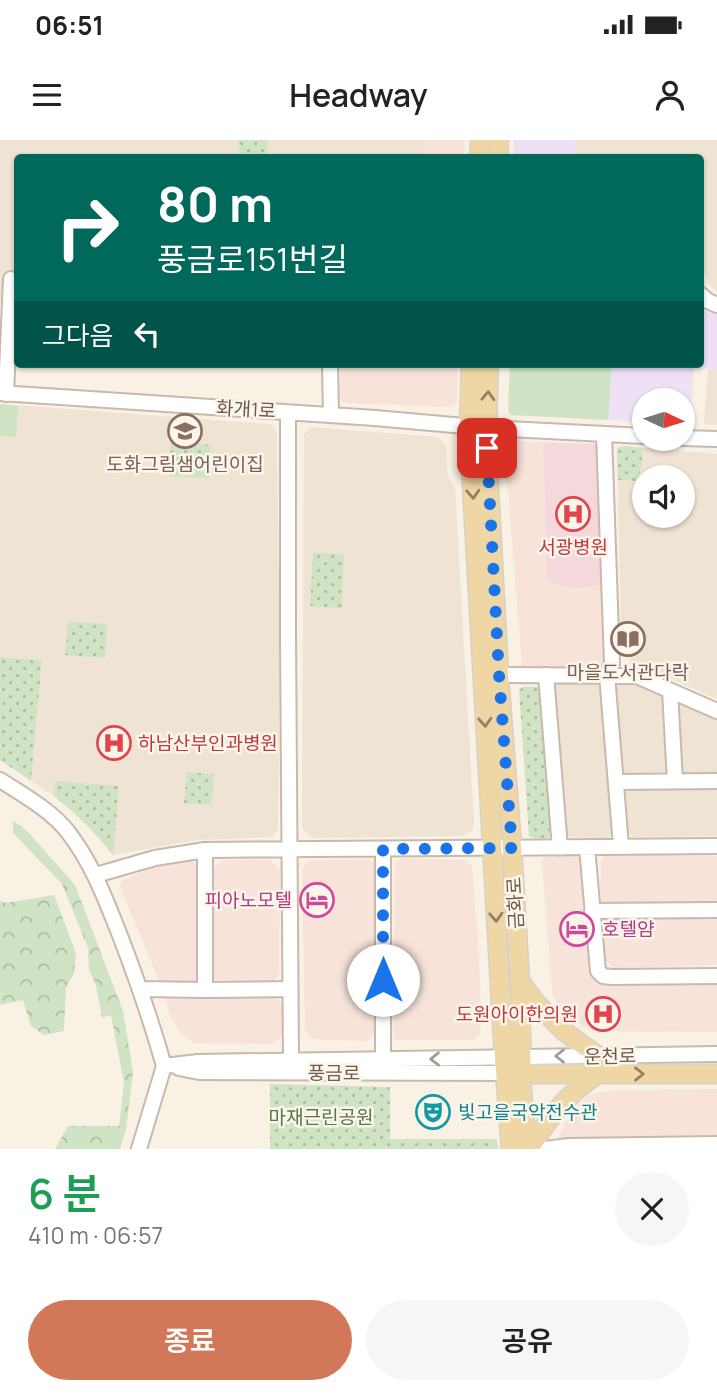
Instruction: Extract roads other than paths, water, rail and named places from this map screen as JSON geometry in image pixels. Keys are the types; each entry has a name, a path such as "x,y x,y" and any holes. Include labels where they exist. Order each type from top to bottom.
{"main road":[{"name":"금화로","path":"471,368 499,675 520,981 513,1065 511,1149"},
{"name":"금화로","path":"488,368 478,427 492,849 513,1065 522,1093 528,1149"},
{"path":"520,981 536,1003 565,1032 598,1056"},
{"name":"운천로","path":"513,1065 596,1075 717,1074"},
{"path":"528,1149 555,1110 580,1085 596,1075"}],"street":[{"name":"화개1로","path":"11,279 3,393 632,435"},
{"path":"330,368 331,415"},
{"path":"288,412 291,1060"},
{"path":"604,434 612,663 607,675 621,846"},
{"path":"695,438 717,439"},
{"path":"499,675 638,676 717,711"},
{"path":"546,675 560,848"},
{"path":"670,691 675,781"},
{"path":"0,780 35,802 67,831 96,875 141,989 164,1066 139,1149"},
{"path":"615,782 717,781"},
{"path":"96,875 155,858 205,850 717,846"},
{"path":"587,847 598,971 612,977 717,976"},
{"path":"383,849 383,1059"},
{"path":"205,850 205,990"},
{"path":"592,911 717,910"},
{"path":"141,989 289,989"},
{"name":"운천로","path":"513,1065 598,1056 717,1054"},
{"name":"풍금로","path":"164,1066 198,1062 383,1059 513,1065"},
{"name":"풍금로","path":"164,1066 199,1072 513,1065"},
{"path":"545,1149 569,1146 717,1144"}],"place":[{"name":"도화그림샘어린이집","path":"185,431"},
{"name":"서광병원","path":"573,514"},
{"name":"마을도서관다락","path":"628,639"},
{"name":"하남산부인과병원","path":"114,743"},
{"name":"피아노모텔","path":"317,900"},
{"name":"호텔얌","path":"577,929"},
{"name":"도원아이한의원","path":"603,1014"},
{"name":"빛고을국악전수관","path":"433,1112"}],"park label":[{"name":"마재근린공원","path":"321,1117"}]}
